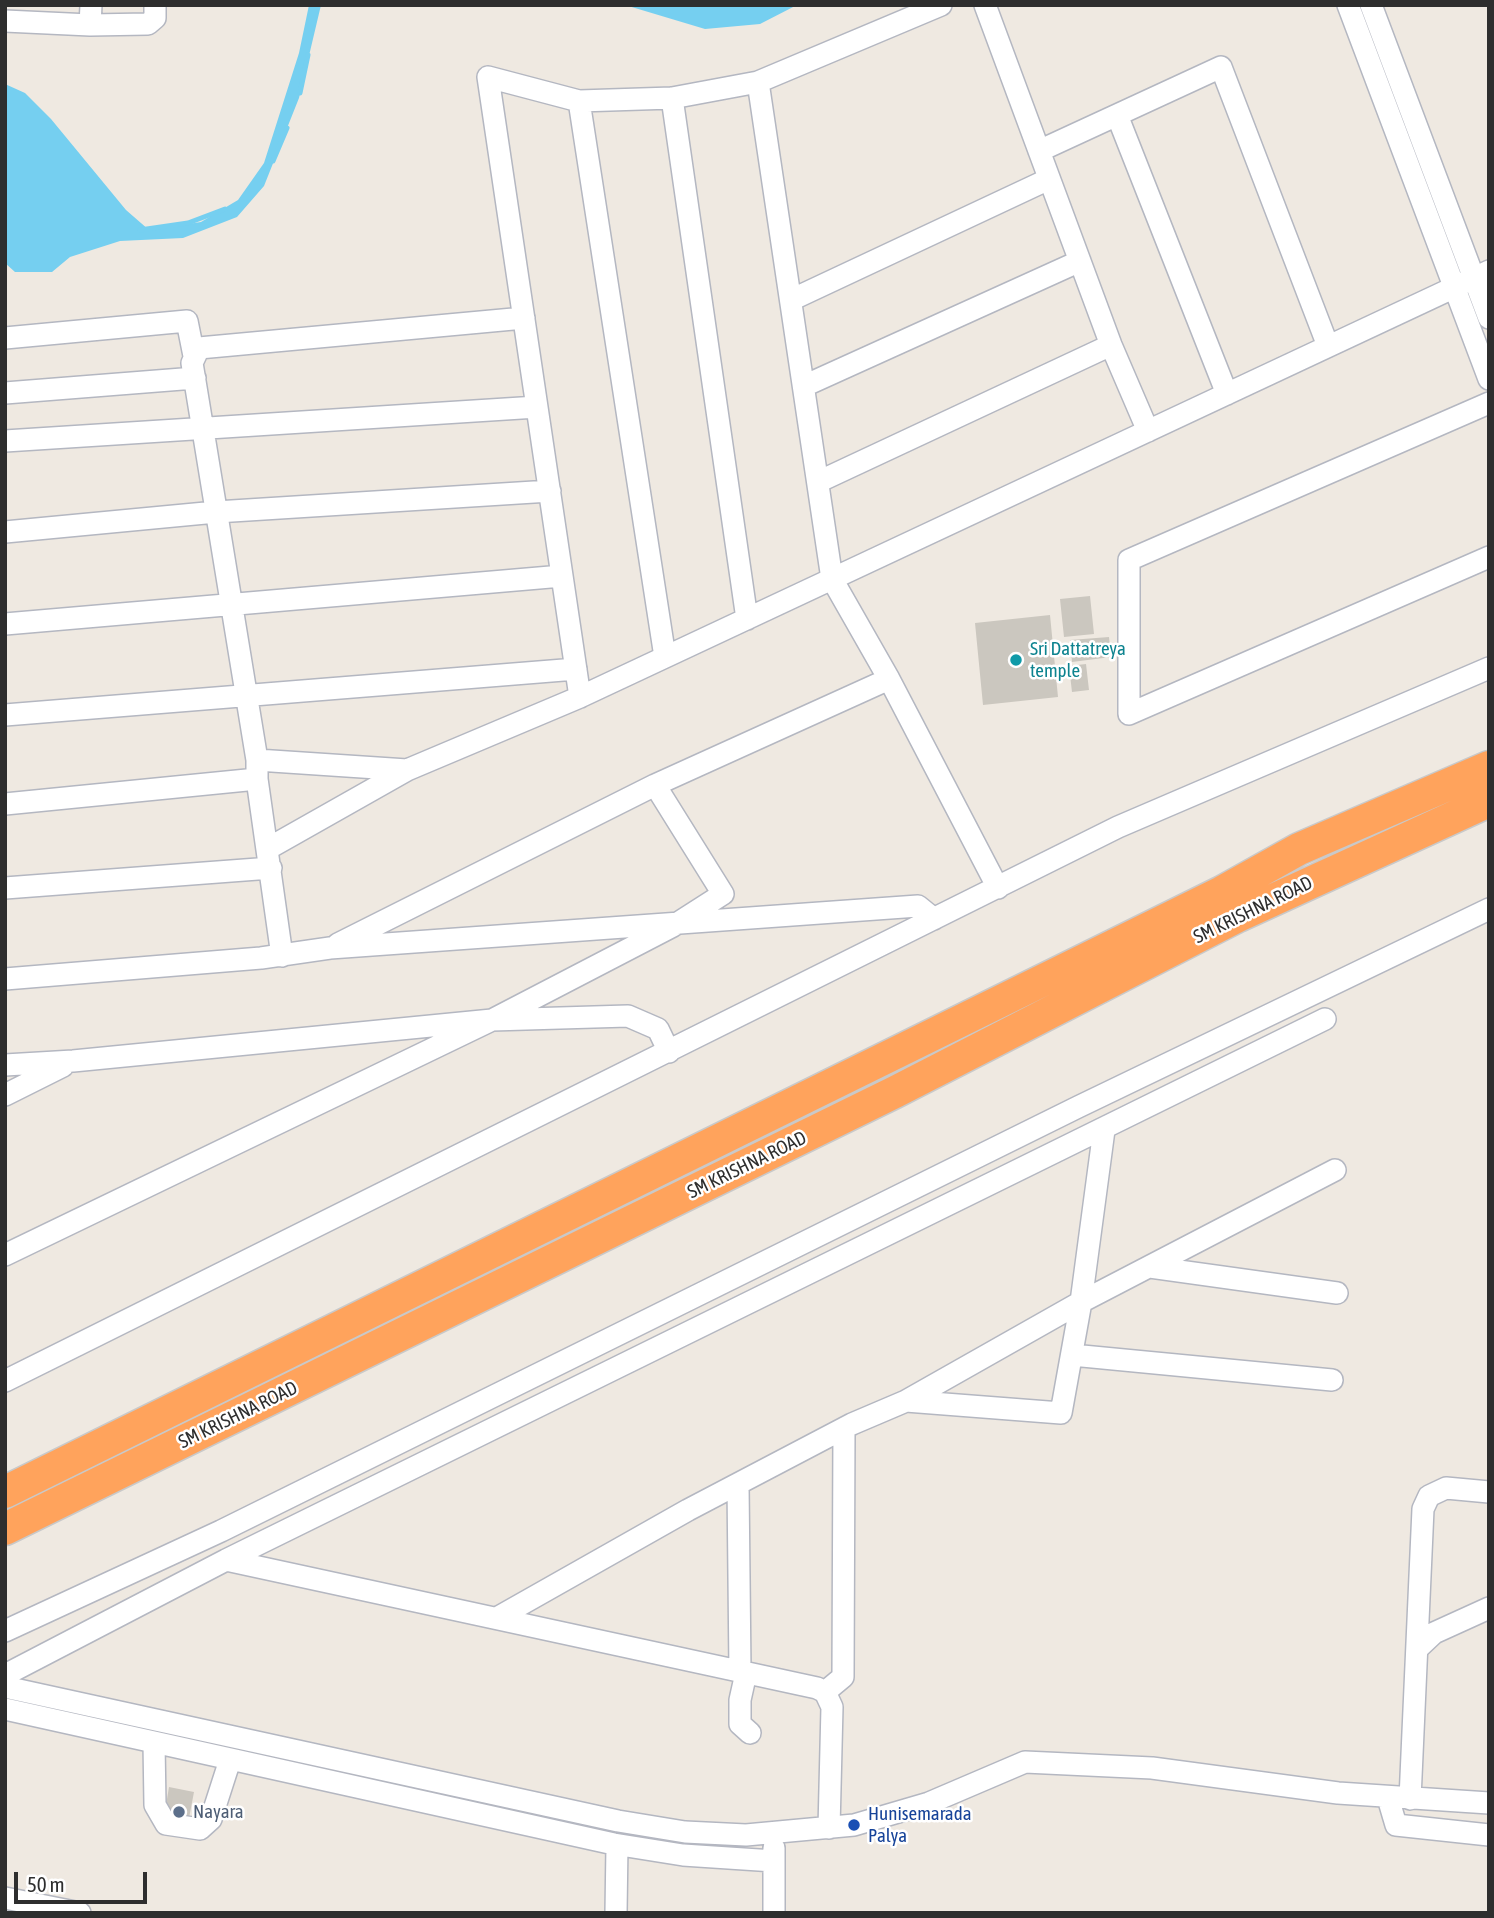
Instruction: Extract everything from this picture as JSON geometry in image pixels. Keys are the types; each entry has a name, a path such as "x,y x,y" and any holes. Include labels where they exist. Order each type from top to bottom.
{"highway":[{"name":"SM KRISHNA ROAD","path":"5,1529 895,1092 1230,904 1299,849 1489,767"},
{"name":"SM KRISHNA ROAD","path":"5,1492 1230,904 1489,802"}],"street":[{"path":"5,21 27,13 90,15 148,24 155,18 155,5"},
{"path":"580,697 488,77 579,101 672,98 758,82 941,5"},
{"path":"985,5 1111,345 1148,431"},
{"path":"1348,5 1489,379"},
{"path":"1371,5 1481,273 1489,318"},
{"path":"1039,151 1221,67 1328,346"},
{"path":"758,82 832,579 889,679 998,888"},
{"path":"672,98 747,619"},
{"path":"579,101 665,657"},
{"path":"1117,115 1227,394"},
{"path":"791,300 1049,179"},
{"path":"804,386 1080,261"},
{"path":"5,888 270,858 407,770 580,697 1481,273"},
{"path":"194,356 200,348 206,346 524,317"},
{"path":"5,338 187,321 247,696 282,956"},
{"path":"818,482 1111,345"},
{"path":"5,393 195,378"},
{"path":"1489,402 1129,560 1129,714 1489,558"},
{"path":"5,441 537,407"},
{"path":"5,532 216,512 550,491"},
{"path":"5,624 562,576"},
{"path":"5,1381 1118,827 1489,668"},
{"path":"5,715 576,669"},
{"path":"330,948 655,785 889,679"},
{"path":"5,804 257,770 407,770"},
{"path":"5,1255 492,1020 673,926 723,894 655,785"},
{"path":"5,979 282,956 330,948 673,926 918,906 934,919"},
{"path":"5,1631 221,1531 1053,1119 1489,909"},
{"path":"5,1065 73,1061 492,1020 628,1016 658,1029 669,1052"},
{"path":"5,1675 226,1560 1325,1019"},
{"path":"5,1095 73,1061"},
{"path":"906,1401 1061,1413 1081,1302 1104,1130"},
{"path":"497,1618 738,1484 844,1429 906,1401 1081,1302 1335,1170"},
{"path":"1150,1267 1337,1293"},
{"path":"1072,1355 1332,1380"},
{"path":"825,1692 843,1677 844,1429"},
{"path":"738,1484 743,1672 740,1724 750,1733"},
{"path":"1410,1799 1413,1672 1417,1649 1423,1509 1429,1496 1446,1488 1489,1492"},
{"path":"226,1560 825,1692"},
{"path":"1417,1649 1434,1633 1489,1608"},
{"path":"5,1687 618,1821 685,1832 746,1835 854,1825 929,1803 1025,1762 1152,1768 1388,1798 1489,1803"},
{"path":"825,1692 832,1707 829,1828"},
{"path":"5,1709 617,1845 683,1855 775,1861"},
{"path":"154,1743 155,1805 166,1824 200,1829 211,1819 230,1760"},
{"path":"1388,1798 1395,1825 1489,1835"},
{"path":"774,1832 774,1913"},
{"path":"616,1913 617,1845"},
{"path":"5,1898 80,1913"}],"water":[{"path":"309,5 321,5 299,98 264,186 237,217 183,238 120,241 70,257 52,272 15,272 5,263 5,84 25,93 51,119 126,210 149,230 201,222 238,200 264,163 299,53"},
{"path":"625,5 797,5 760,24 705,29"}],"building":[{"path":"1090,596 1094,634 1064,637 1060,599"},
{"name":"Sri Dattatreya temple","path":"1050,615 1058,697 983,705 975,623"},
{"path":"1109,637 1111,657 1072,662 1070,640"},
{"path":"1086,664 1089,690 1072,692 1069,666"},
{"path":"169,1787 194,1792 186,1834 162,1829"}],"waterway":[{"path":"300,93 308,55"},
{"path":"273,161 287,128"},
{"path":"140,230 188,223 225,209"}],"place":[{"name":"Sri Dattatreya temple","path":"1016,660"},
{"name":"Nayara","path":"179,1812"},
{"name":"Hunisemarada Palya","path":"854,1825"}]}
